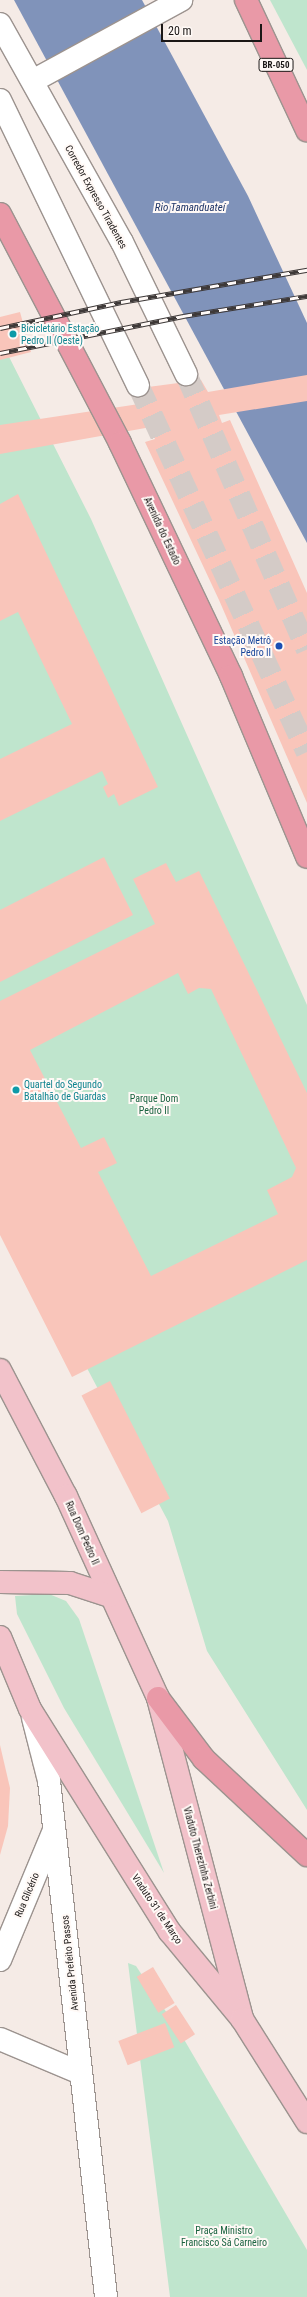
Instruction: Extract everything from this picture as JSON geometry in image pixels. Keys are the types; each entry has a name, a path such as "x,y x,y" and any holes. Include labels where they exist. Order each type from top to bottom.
{"highway":[{"name":"BR-050","path":"246,0 307,130"},
{"name":"Avenida do Estado","path":"0,214 126,457 231,676 307,857"},
{"path":"158,1698 204,1759 307,1855"}],"main road":[{"name":"Rua Dom Pedro II","path":"0,1370 66,1496 110,1596 158,1698"},
{"path":"0,1582 70,1583 110,1596"},
{"name":"Avenida Prefeito Passos","path":"0,1637 30,1709"},
{"name":"Viaduto Therezinha Zerbini","path":"158,1698 243,2022"},
{"name":"Viaduto 31 de Março","path":"30,1709 170,1932 243,2022 307,2122"}],"street":[{"path":"40,78 174,3"},
{"name":"Corredor Expresso Tiradentes","path":"0,24 122,242 186,374"},
{"path":"0,100 138,385"},
{"name":"Avenida Prefeito Passos","path":"30,1709 49,1781 80,2073 106,2297"},
{"name":"Rua Glicério","path":"0,1960 54,1829"},
{"path":"0,2039 80,2073"}],"green space":[{"path":"270,0 307,0 307,70"},
{"name":"Parque Dom Pedro II","path":"0,339 91,519 307,1005 307,1810 207,1651 168,1521 0,1204"},
{"path":"49,1594 66,1601 79,1619 164,1873 64,1708 17,1614 15,1596"},
{"name":"Praça Ministro Francisco Sá Carneiro","path":"128,1963 136,1966 182,2036 307,2250 307,2297 170,2297"}],"water":[{"name":"Rio Tamanduateí","path":"14,0 142,0 248,196 307,323 307,543"}],"building":[{"name":"Bicicletário Estação Pedro II (Oeste)","path":"20,312 31,352 0,360 0,317"},
{"path":"307,375 307,401 219,415 222,423 230,420 307,593 307,803 219,600 145,442 155,439 151,427 0,454 0,425 139,404 133,389 201,380 208,392"},
{"path":"18,494 158,787 119,806 114,794 108,798 103,787 108,784 102,771 0,821 0,759 72,724 18,612 0,621 0,504"},
{"path":"104,857 133,915 0,982 0,910"},
{"name":"Quartel do Segundo Batalhão de Guardas","path":"166,863 176,882 199,871 307,1093 307,1260 72,1377 0,1235 0,1001 155,924 133,879","holes":["178,973 188,994 199,988 211,989 296,1168 292,1177 267,1190 278,1214 151,1276 98,1172 117,1163 104,1137 81,1148 30,1050"]},
{"path":"110,1381 170,1499 141,1513 81,1396"},
{"path":"0,1745 10,1788 8,1826 0,1855"},
{"path":"153,1967 175,2003 158,2013 137,1977"},
{"path":"176,2005 195,2034 181,2044 162,2014"},
{"path":"165,2023 174,2047 128,2065 118,2041"}],"tunnel":[{"path":"186,374 307,650"},
{"path":"138,385 307,752"}],"railway":[{"path":"0,328 121,302 307,270"},
{"path":"0,353 183,316 307,296"}],"place":[{"name":"Bicicletário Estação Pedro II (Oeste)","path":"13,334"},
{"name":"Estação Metrô Pedro II","path":"279,646"},
{"name":"Quartel do Segundo Batalhão de Guardas","path":"16,1090"}]}
